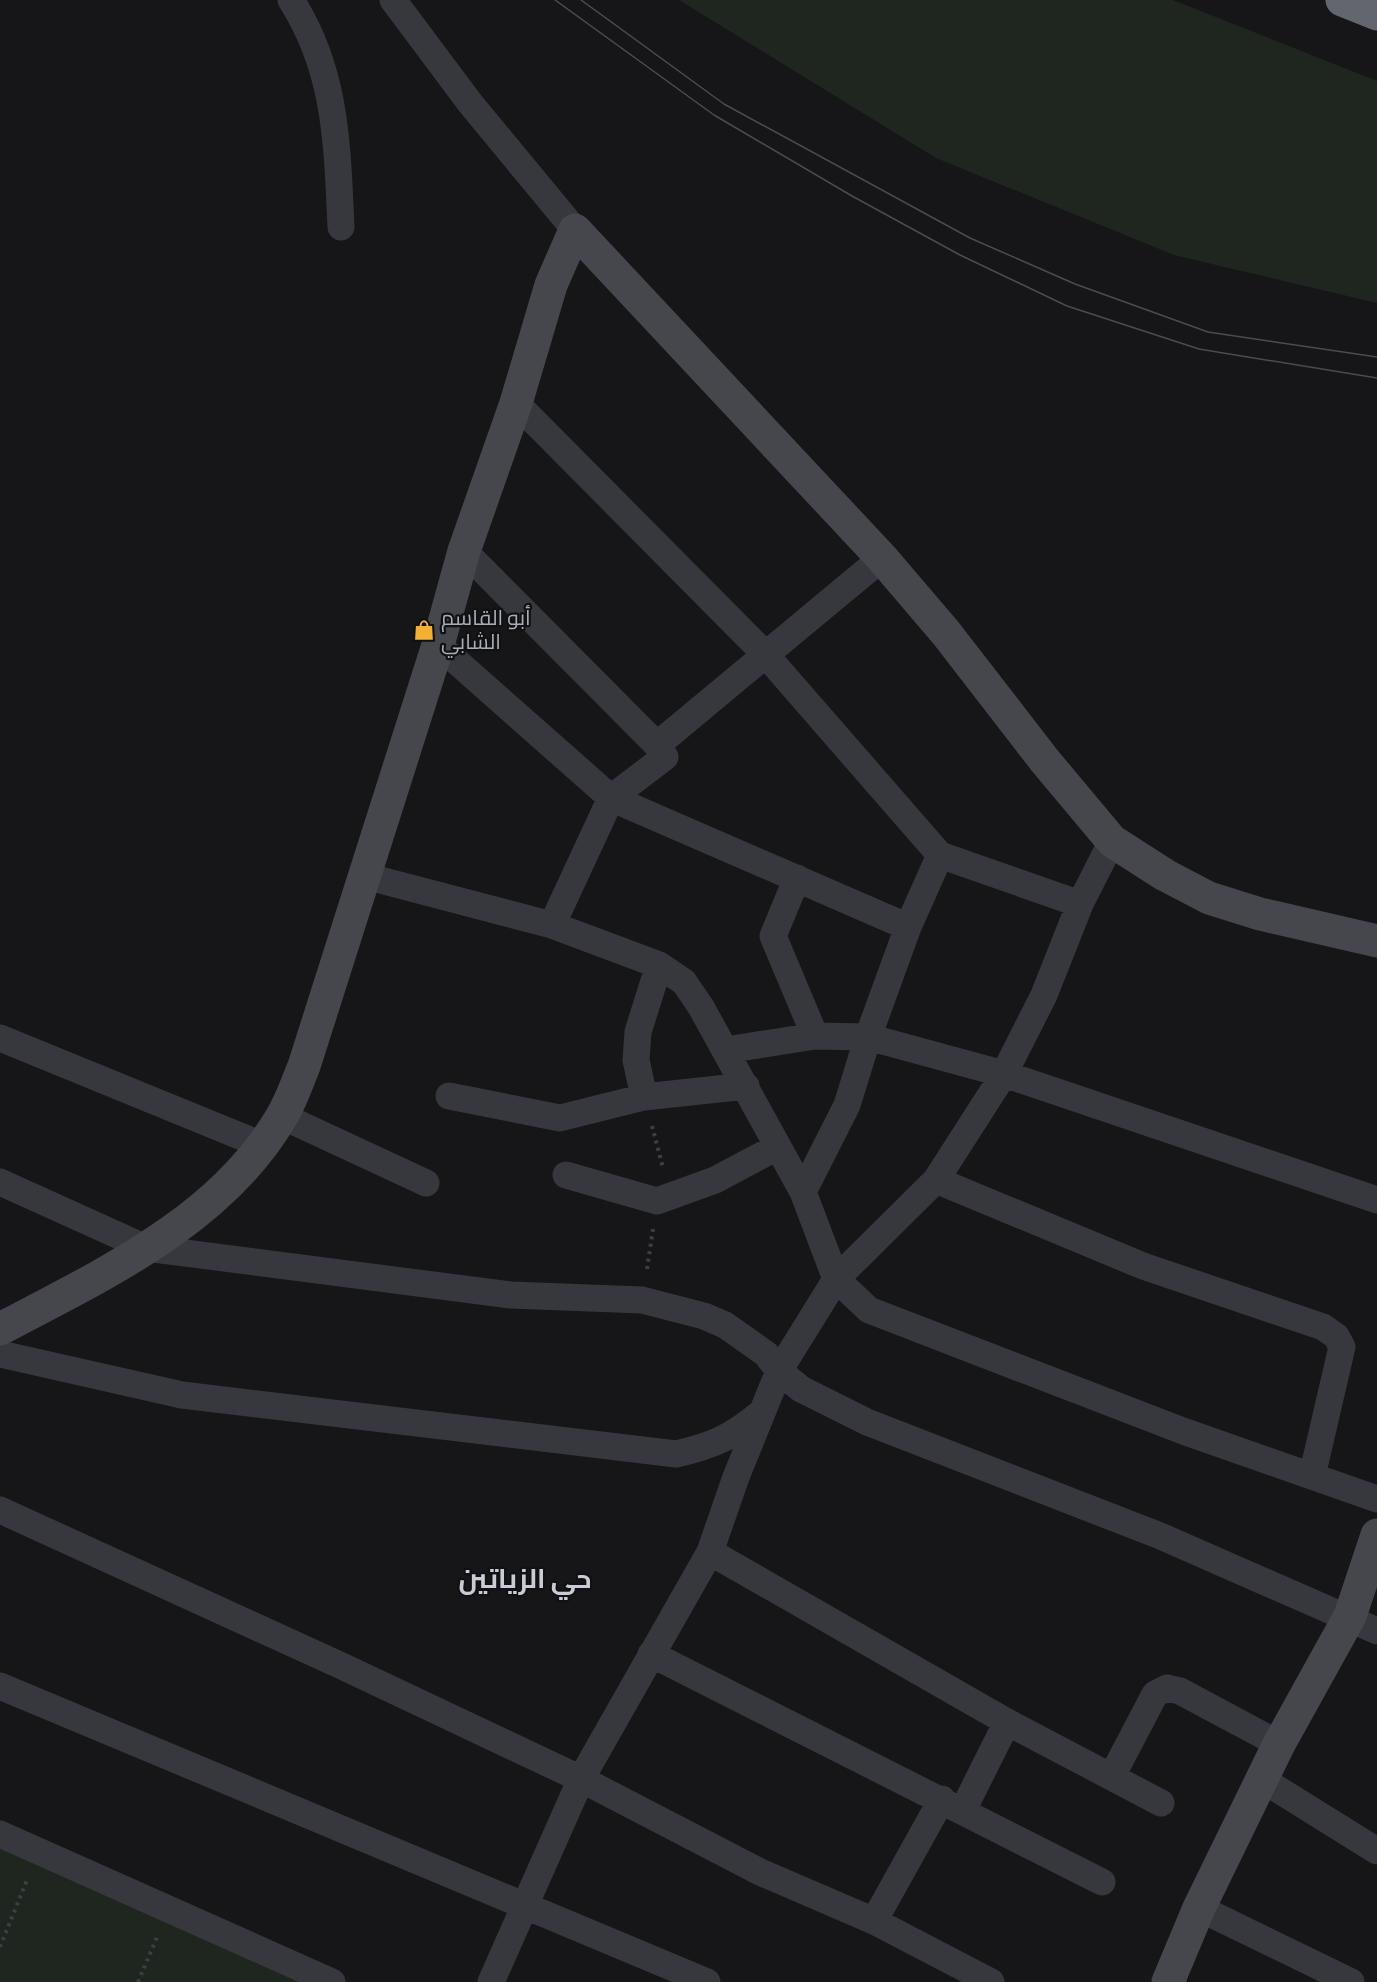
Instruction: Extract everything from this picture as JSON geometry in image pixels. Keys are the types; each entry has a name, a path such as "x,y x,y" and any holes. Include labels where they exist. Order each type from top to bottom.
{"highway":[{"path":"1342,0 1377,14"}],"street":[{"path":"291,0 314,41 330,90 336,133 341,227"},
{"path":"393,0 471,103 574,230 882,558 1112,841 1165,875 1209,898 1260,914 1377,941"},
{"path":"3,1324 146,1248 198,1210 231,1182 262,1145 282,1116 304,1066 438,645 465,551 516,403 551,285 574,230"},
{"path":"516,403 765,654 940,855 1080,904"},
{"path":"465,551 657,746 665,757 611,798 552,926"},
{"path":"657,746 882,558"},
{"path":"438,645 611,798 908,927"},
{"path":"491,1982 581,1779 710,1552 779,1371 836,1279 936,1180 1004,1074 1044,995 1080,904 1112,841"},
{"path":"803,1192 847,1105 868,1037 908,927 940,855"},
{"path":"364,876 552,926 659,965 684,982 726,1050 777,1148 803,1192 836,1279 869,1310 1183,1431 1377,1499"},
{"path":"797,878 773,936 815,1036"},
{"path":"644,1096 636,1060 638,1032 659,965"},
{"path":"726,1050 815,1036 868,1037 1004,1074 1377,1200"},
{"path":"0,1038 262,1145"},
{"path":"449,1096 560,1118 644,1096 746,1086"},
{"path":"282,1116 426,1183"},
{"path":"566,1174 663,1198 715,1180 777,1148"},
{"path":"936,1180 1143,1266 1323,1328 1336,1336 1342,1347 1312,1476"},
{"path":"0,1182 146,1248 511,1295 642,1300 725,1324 766,1354 779,1371 801,1389 867,1422 1158,1535 1363,1623"},
{"path":"0,1354 182,1395 676,1454 718,1443 736,1434 762,1413"},
{"path":"0,1510 344,1667 581,1779 760,1872 874,1921 991,1982"},
{"path":"1168,1982 1199,1908 1279,1744 1363,1623 1377,1535"},
{"path":"710,1552 1007,1722 1161,1803"},
{"path":"651,1654 1101,1882"},
{"path":"0,1686 707,1982"},
{"path":"1112,1776 1155,1694 1167,1688 1180,1691 1279,1744"},
{"path":"874,1921 1007,1722"},
{"path":"1263,1780 1377,1851"},
{"path":"0,1834 332,1982"},
{"path":"1199,1908 1351,1982"}],"path":[{"path":"642,1300 663,1198 644,1096"},
{"path":"0,1947 38,1851"},
{"path":"138,1982 168,1909"}],"shaded area":[{"path":"679,0 1173,0 1377,81 1377,303 1174,255 936,158"},
{"path":"0,1842 317,1982 0,1982"}],"tram line":[{"path":"555,0 714,115 852,196 960,255 1067,306 1199,349 1377,378"},
{"path":"581,0 724,104 970,238 1075,284 1208,332 1377,357"}],"place":[{"name":"أبو القاسم الشابي","path":"424,630"}],"district":[{"name":"حي الزياتين","path":"525,1579"}]}
